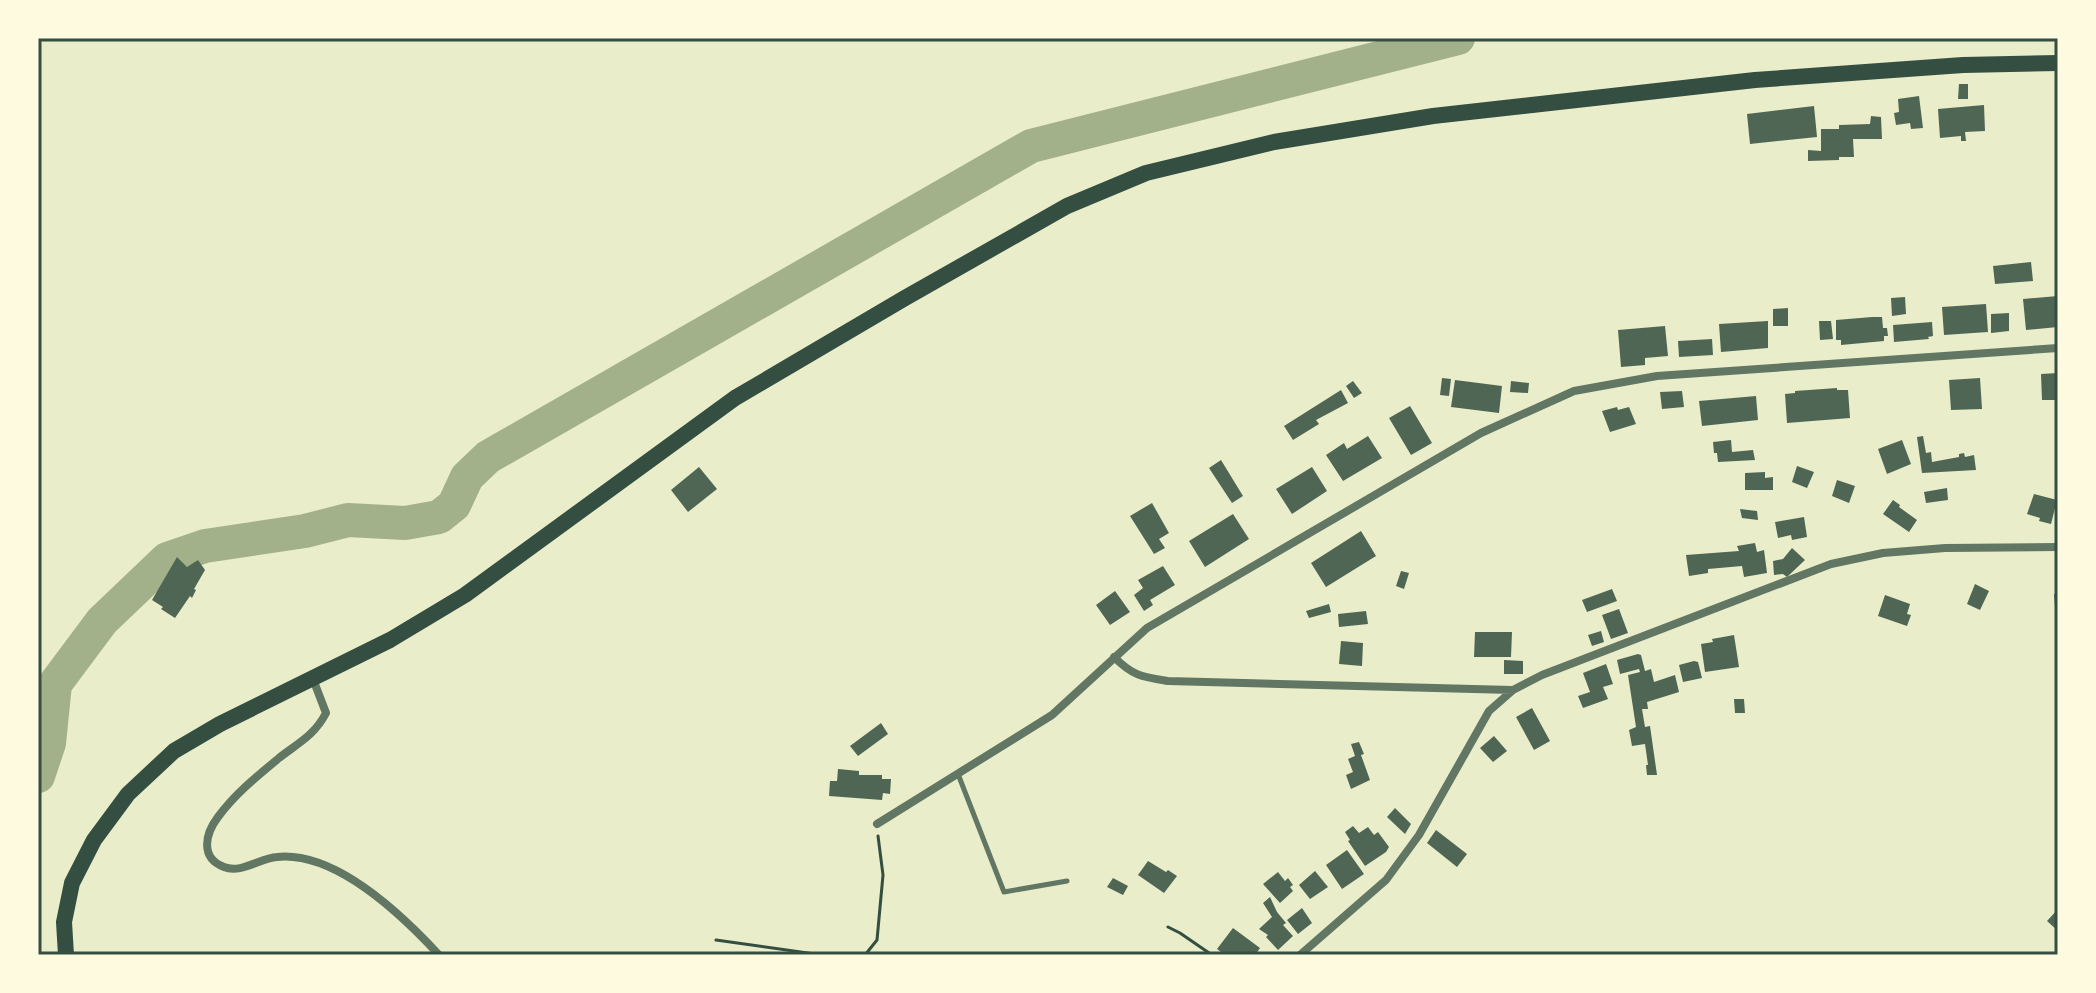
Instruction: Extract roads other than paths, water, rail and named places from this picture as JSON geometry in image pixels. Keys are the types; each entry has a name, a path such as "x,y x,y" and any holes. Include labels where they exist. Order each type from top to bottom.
{"main road":[{"path":"66,955 64,922 72,883 94,840 128,794 174,751 220,724 390,640 465,595 735,398 1067,206 1146,173 1274,142 1433,116 1755,80 1963,65 2058,63"}],"street":[{"path":"877,824 1052,715 1147,628 1481,433 1574,391 1657,376 2058,348"},
{"path":"1300,955 1386,880 1419,835 1489,711 1513,690 1542,675 1831,564 1883,553 1945,548 2058,547"},
{"path":"1114,657 1140,677 1168,681 1513,690"},
{"path":"313,679 326,713 321,722 311,737 293,747 235,797 213,824 207,837 206,850 213,860 226,868 240,868 283,857 311,861 339,870 361,885 439,955"}],"lane":[{"path":"958,774 1004,892 1067,881"}],"waterway":[{"path":"38,776 49,743 55,684 102,621 167,559 205,546 305,531 348,520 405,523 439,517 454,505 467,477 488,457 1031,146 1458,38"}]}
